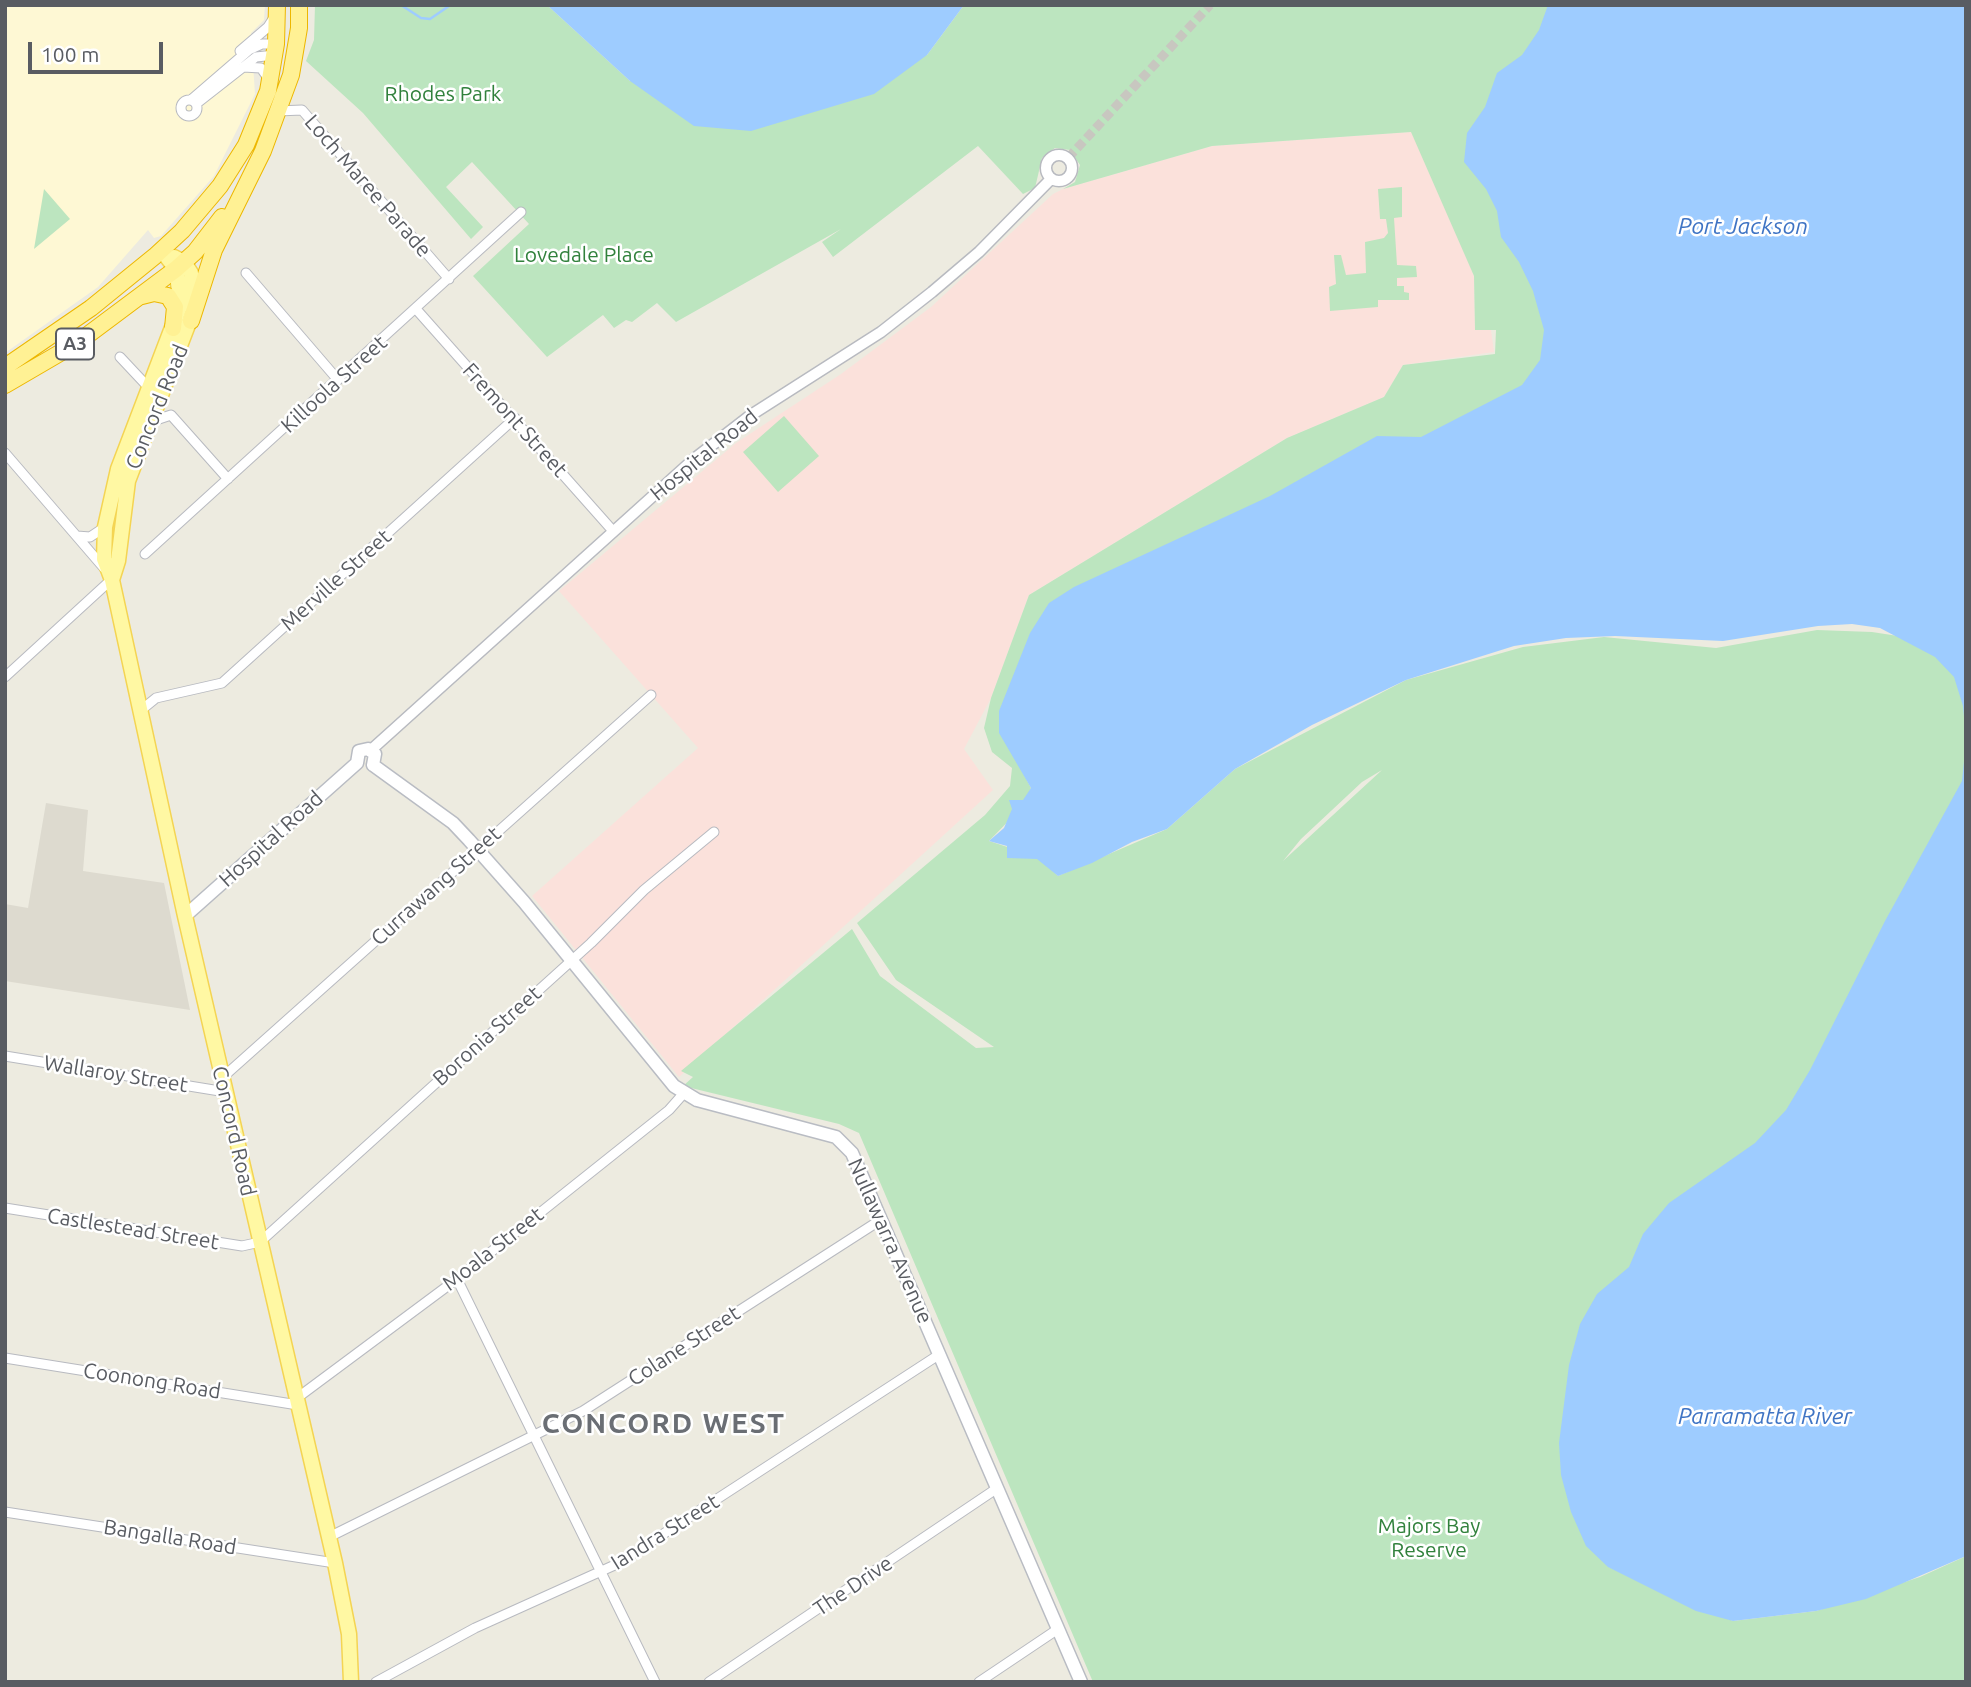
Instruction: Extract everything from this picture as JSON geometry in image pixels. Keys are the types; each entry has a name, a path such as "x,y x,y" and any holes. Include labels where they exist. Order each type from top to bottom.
{"highway":[{"name":"A3","path":"5,385 77,343 180,265 208,236 250,178 278,111 295,55 299,5"},
{"name":"A3","path":"5,367 91,308 162,250 204,206 240,155 258,119 270,83 277,6"},
{"path":"275,49 295,55"},
{"path":"191,321 214,250 250,178"},
{"path":"140,296 159,293 168,296 175,307 173,328"}],"main road":[{"path":"162,250 180,265"},
{"name":"Concord Road","path":"112,580 118,561 128,481 191,321 194,282 180,265"},
{"name":"Concord Road","path":"180,265 181,296 173,328 118,468 105,527 104,559 112,580 224,1085 335,1563 349,1634 351,1682"},
{"path":"371,750 376,757 373,765 364,768 357,763 359,751 371,750"},
{"name":"Hospital Road","path":"186,916 357,763"},
{"name":"Nullawarra Avenue","path":"373,765 453,823 477,848 662,1073 684,1093 704,1102 836,1137 852,1153 1080,1682"}],"street":[{"path":"217,79 232,57 271,24 277,6"},
{"path":"262,44 275,49 261,54 194,102 249,50 262,44"},
{"path":"243,67 261,68 270,83"},
{"name":"Loch Maree Parade","path":"278,111 302,110 449,279"},
{"name":"Hospital Road","path":"371,750 613,531 725,434 881,332 979,252 1051,179"},
{"name":"Killoola Street","path":"145,554 521,212"},
{"path":"246,272 338,380"},
{"name":"Fremont Street","path":"416,309 613,531"},
{"path":"120,358 160,399"},
{"path":"150,422 171,415 228,479"},
{"name":"Merville Street","path":"140,710 156,698 222,683 515,418"},
{"path":"5,453 112,580 5,677"},
{"path":"77,536 90,537 105,527"},
{"name":"Currawang Street","path":"224,1085 477,848 651,695"},
{"name":"Boronia Street","path":"260,1242 571,960 644,890 714,832"},
{"name":"Wallaroy Street","path":"5,1056 224,1085"},
{"name":"Moala Street","path":"298,1402 669,1110 684,1093"},
{"name":"Castlestead Street","path":"5,1208 242,1246 260,1242"},
{"name":"Colane Street","path":"329,1537 583,1411 882,1219"},
{"path":"457,1279 655,1682"},
{"name":"Iandra Street","path":"376,1682 475,1628 602,1571 940,1354"},
{"name":"Coonong Road","path":"5,1358 298,1402"},
{"name":"The Drive","path":"709,1682 996,1489"},
{"name":"Bangalla Road","path":"5,1511 335,1563"},
{"path":"979,1682 1058,1629"}],"shaded area":[{"path":"5,5 265,5 264,20 251,33 255,94 214,176 161,236 154,238 148,230 98,287 5,353"},
{"path":"1411,132 1433,172 1474,276 1475,329 1491,330 1494,352 1403,365 1384,397 1287,438 1029,595 991,698 964,749 993,790 679,1077 532,896 698,748 559,591 736,443 841,374 931,307 1053,194 1212,146"},
{"path":"46,803 88,810 83,871 164,883 190,1010 5,981 5,904 28,908"}],"green space":[{"path":"315,5 547,5 630,81 927,55 964,5 1556,5 1556,342 1526,394 1014,755 1031,788 1023,806 989,841 1038,857 1058,876 1167,829 1235,769 1406,680 1523,647 1604,637 1716,648 1817,630 1872,632 1924,640 1966,664 1966,838 1609,1567 1733,1621 1816,1611 1920,1577 1964,1557 1966,1682 1093,1682 859,1133 839,1124 683,1086 693,1077 681,1071 852,929 880,976 976,1048 994,1047 896,980 857,923 985,815 1010,786 1012,768 992,752 984,728 991,698 1029,595 1287,438 1384,397 1403,365 1495,354 1496,330 1475,330 1474,276 1411,132 1212,146 1063,189 1075,182 1080,165 1070,150 1055,148 1042,158 1035,188 1023,194 978,146 833,257 822,242 841,229 676,322 657,303 632,322 626,320 614,328 603,315 547,357 473,276 529,224 472,162 446,187 483,227 471,239 363,113 306,61 314,40","holes":["1382,770 1283,861 1301,839 1362,782"]},
{"path":"1402,187 1402,217 1394,218 1397,265 1416,266 1417,277 1397,278 1397,286 1404,286 1404,292 1409,293 1409,300 1378,300 1378,307 1330,311 1329,287 1336,284 1334,255 1341,255 1346,275 1366,273 1365,242 1384,238 1388,233 1386,219 1380,219 1378,189"},
{"path":"44,189 70,219 34,249"},
{"path":"784,416 819,456 778,492 743,452"}],"water":[{"path":"547,5 964,5 927,55 874,94 751,131 694,126 630,81"},
{"name":"Port Jackson","path":"1548,5 1966,5 1966,737 1963,706 1954,677 1935,657 1880,628 1852,624 1818,626 1723,641 1615,636 1566,638 1514,646 1406,680 1312,725 1235,769 1167,829 1132,842 1092,863 1058,876 1037,859 1007,858 1007,846 989,841 1004,828 1012,809 1009,800 1023,800 1031,788 999,733 999,711 1030,633 1049,603 1074,587 1270,496 1377,436 1421,437 1522,385 1540,360 1544,330 1533,291 1519,262 1501,237 1497,211 1486,189 1464,162 1467,133 1485,107 1497,73 1522,55 1539,30"},
{"name":"Parramatta River","path":"1966,742 1966,1556 1866,1599 1816,1611 1733,1621 1696,1611 1608,1567 1586,1546 1571,1512 1561,1475 1559,1443 1569,1365 1580,1324 1597,1294 1629,1267 1643,1234 1669,1203 1755,1143 1786,1110 1810,1070 1885,921 1962,781"}],"waterway":[{"path":"401,5 421,18 430,19 449,6"}],"tunnel":[{"path":"1068,158 1210,5"}],"district":[{"name":"CONCORD WEST","path":"664,1424"}],"park label":[{"name":"Rhodes Park","path":"443,94"},
{"name":"Lovedale Place","path":"584,255"},
{"name":"Majors Bay Reserve","path":"1429,1538"}]}
